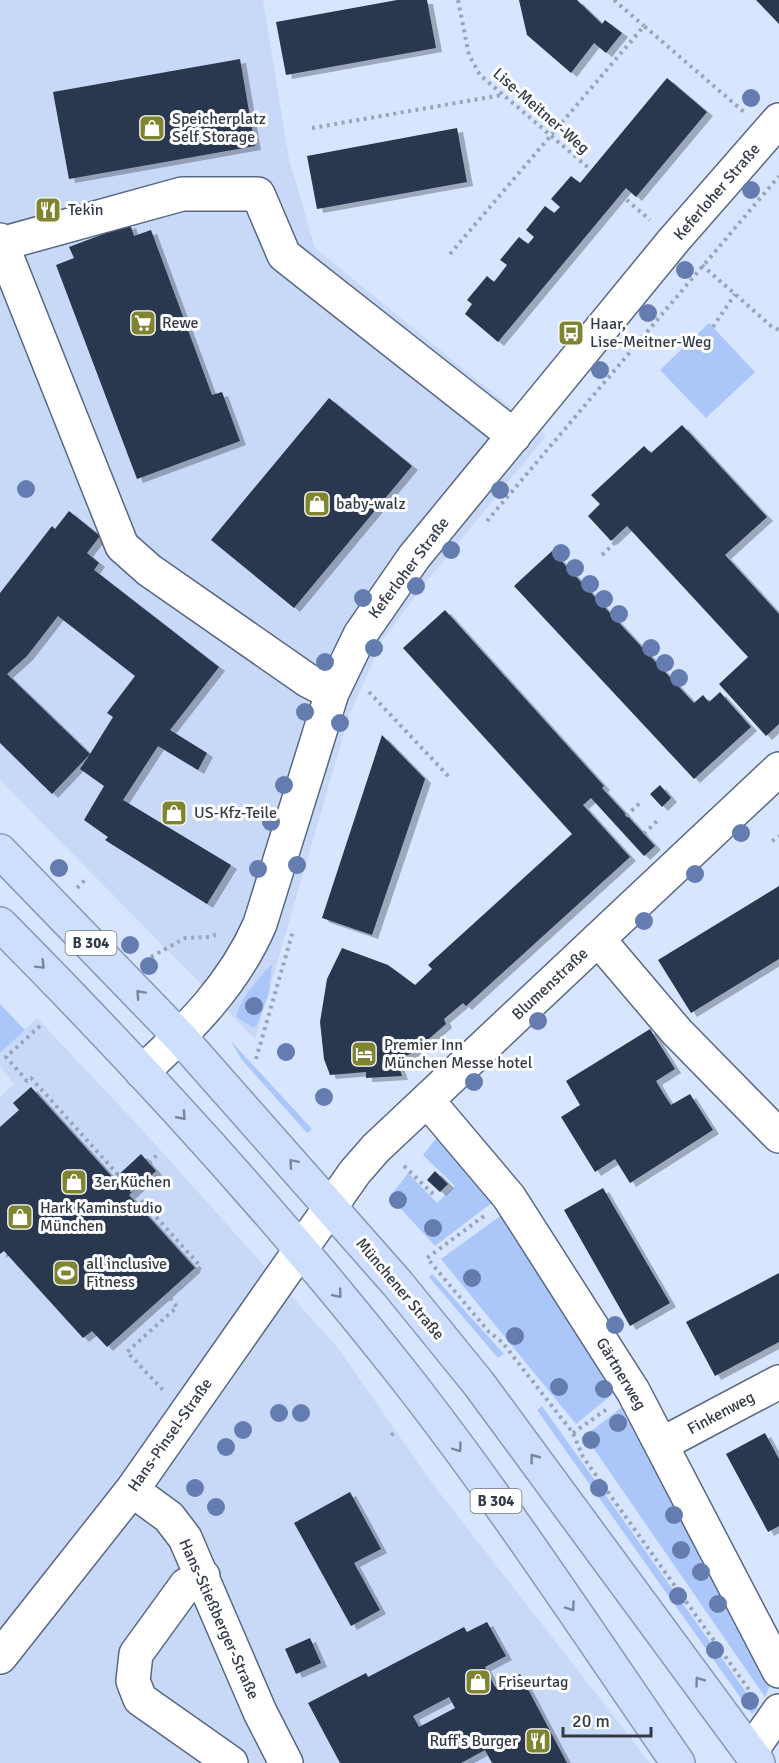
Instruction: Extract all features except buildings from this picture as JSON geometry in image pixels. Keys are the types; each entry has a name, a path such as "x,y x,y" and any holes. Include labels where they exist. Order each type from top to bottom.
{"main road":[{"name":"Münchener Straße","path":"0,851 180,1037 331,1207 479,1384 754,1757"},
{"name":"B 304","path":"0,924 101,1026 356,1316 457,1446 678,1763"}],"street":[{"name":"Keferloher Straße","path":"142,1072 208,1008 248,952 332,693 360,635 414,557 674,240 764,119"},
{"path":"332,693 308,680 148,570 122,546 1,242 182,194 258,194 284,255 514,436"},
{"name":"Blumenstraße","path":"331,1207 355,1172 376,1148 779,769"},
{"path":"598,939 677,1032 779,1136"},
{"name":"Gärtnerweg","path":"427,1100 509,1197 633,1391 779,1671"},
{"name":"Hans-Pinsel-Straße","path":"0,1657 132,1490 331,1207"},
{"name":"Finkenweg","path":"662,1444 779,1382"},
{"name":"Hans-Stießberger-Straße","path":"132,1490 169,1517 185,1538 260,1712 286,1763"},
{"path":"203,1576 186,1585 136,1654 133,1681 140,1699 231,1763"},
{"path":"754,1757 766,1704"}],"path":[{"name":"Lise-Meitner-Weg","path":"458,0 469,55 480,75 591,170"},
{"path":"614,0 764,119"},
{"path":"450,254 644,26"},
{"path":"312,128 502,94"},
{"path":"481,528 779,176"},
{"path":"621,195 656,225"},
{"path":"702,265 771,326 779,330"},
{"path":"713,327 735,294"},
{"path":"602,555 630,529"},
{"path":"365,701 373,682"},
{"path":"369,692 451,778"},
{"path":"626,816 641,802"},
{"path":"644,834 658,820"},
{"path":"772,841 779,836"},
{"path":"255,1059 296,922"},
{"path":"151,957 155,953"},
{"path":"40,1026 6,1057 27,1081 31,1078 201,1267 169,1297 177,1307 127,1352 164,1391 189,1408"},
{"path":"148,1163 157,1155"},
{"path":"404,1166 433,1194"},
{"path":"509,1197 427,1258 573,1433 583,1458 766,1704"},
{"path":"573,1433 633,1391"},
{"path":"391,1435 397,1431"}],"shaded area":[{"path":"0,0 263,0 289,159 315,248 546,436 427,581 382,641 349,716 255,1039 0,780"},
{"path":"709,323 755,372 706,418 660,370"},
{"path":"272,964 269,993 257,1025 253,1028 237,1017 238,1011 250,989"},
{"path":"0,1004 25,1030 0,1053"},
{"path":"37,1018 145,1133 338,1348 432,1483 650,1763 0,1763 0,1097 14,1084 0,1067 0,1053"},
{"path":"230,1040 312,1129 307,1133 242,1060"},
{"path":"438,1136 493,1202 435,1246 390,1197 408,1173 437,1203 455,1186 423,1155"},
{"path":"503,1214 614,1393 576,1424 441,1259"},
{"path":"432,1274 504,1354 498,1358 429,1277"},
{"path":"542,1406 758,1709 752,1714 537,1410"},
{"path":"621,1408 764,1668 770,1685 765,1697 585,1436"}],"place":[{"name":"Speicherplatz Self Storage","path":"152,128"},
{"name":"Tekin","path":"48,210"},
{"name":"Rewe","path":"143,323"},
{"name":"Haar, Lise-Meitner-Weg","path":"571,333"},
{"name":"baby-walz","path":"317,504"},
{"name":"US-Kfz-Teile","path":"174,813"},
{"name":"Premier Inn München Messe hotel","path":"364,1054"},
{"name":"3er Küchen","path":"74,1182"},
{"name":"Hark Kaminstudio München","path":"20,1217"},
{"name":"all inclusive Fitness","path":"66,1273"},
{"name":"Friseurtag","path":"478,1682"},
{"name":"Ruff's Burger","path":"538,1741"}]}
